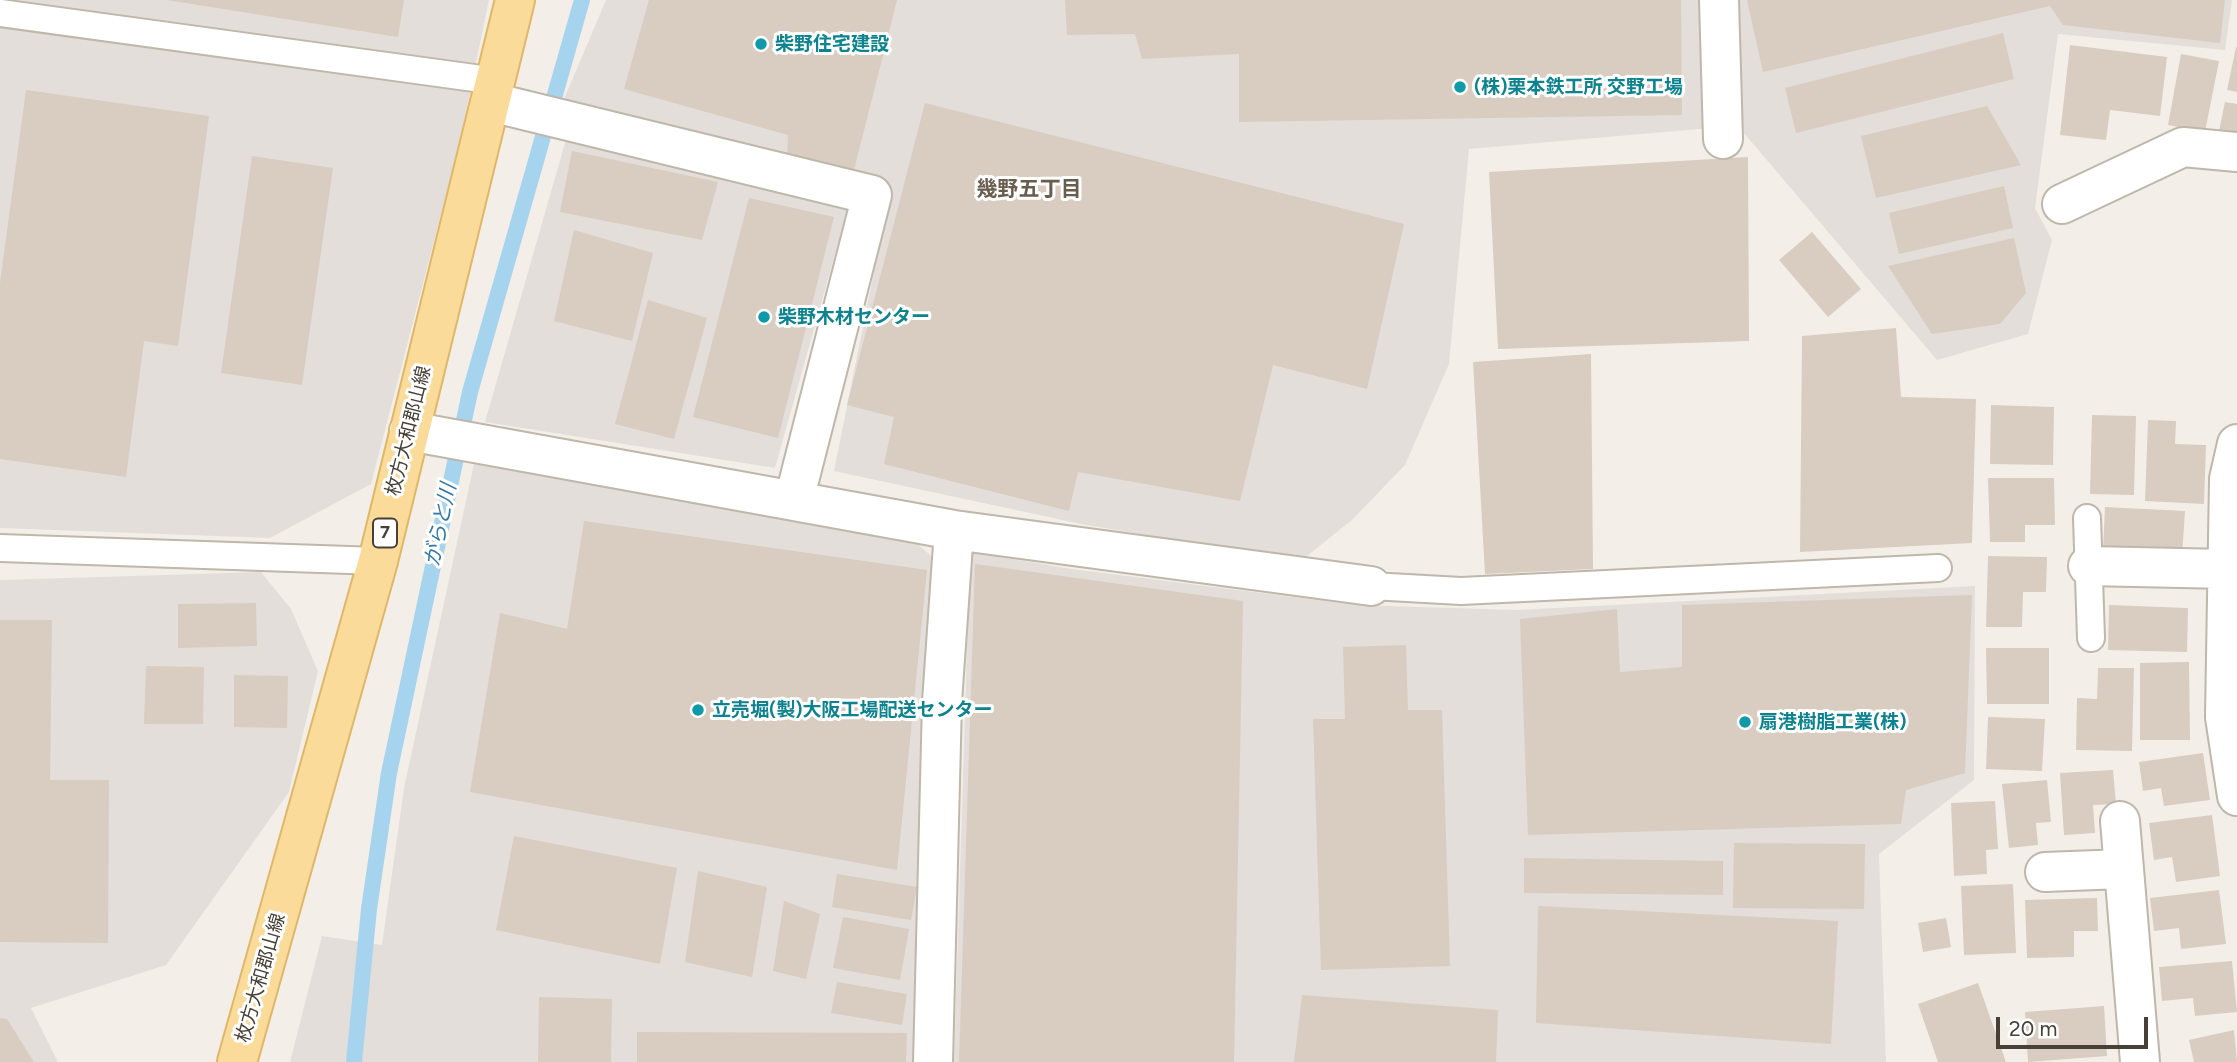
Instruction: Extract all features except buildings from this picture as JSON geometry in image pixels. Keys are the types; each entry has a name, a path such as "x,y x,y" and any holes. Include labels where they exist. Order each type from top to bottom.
{"main road":[{"name":"枚方大和郡山線","path":"237,1062 378,561 515,0"}],"street":[{"path":"1719,0 1723,139"},
{"path":"493,92 872,195 794,500"},
{"path":"2062,204 2183,147 2237,152"},
{"path":"409,430 954,530 1371,586"},
{"path":"2237,444 2229,479 2225,717 2237,796"},
{"path":"933,1062 942,702 954,530"},
{"path":"2088,566 2227,569"},
{"path":"2120,821 2140,1062"},
{"path":"2045,872 2123,869"}],"lane":[{"path":"0,13 493,92"},
{"path":"2087,518 2091,638"},
{"path":"0,548 378,561"},
{"path":"1371,586 1461,591 1938,568"}],"shaded area":[{"path":"0,0 489,0 459,145 371,484 270,538 0,528"},
{"path":"606,0 1706,0 1711,128 1469,149 1449,364 1405,465 1352,520 1302,560 1086,525 834,471 891,187 564,99"},
{"path":"1739,0 2232,0 2225,50 2058,34 2035,208 2052,240 2028,334 1937,360 1743,132"},
{"path":"567,136 851,197 775,468 485,422"},
{"path":"474,464 911,538 931,556 921,1062 290,1062 322,936 382,945 404,788"},
{"path":"970,552 1072,569 1356,605 1517,610 1975,586 1974,780 1879,854 1886,1062 954,1062"},
{"path":"261,572 291,609 318,671 289,792 166,965 31,1008 58,1062 0,1062 0,580"}],"waterway":[{"name":"がらと川","path":"354,1062 369,909 389,773 470,392 582,0"}],"place":[{"name":"柴野住宅建設","path":"761,44"},
{"name":"(株)栗本鉄工所 交野工場","path":"1460,87"},
{"name":"柴野木材センター","path":"764,317"},
{"name":"立売堀(製)大阪工場配送センター","path":"698,710"},
{"name":"扇港樹脂工業(株)","path":"1745,722"}],"district":[{"name":"幾野五丁目","path":"1029,190"}]}
